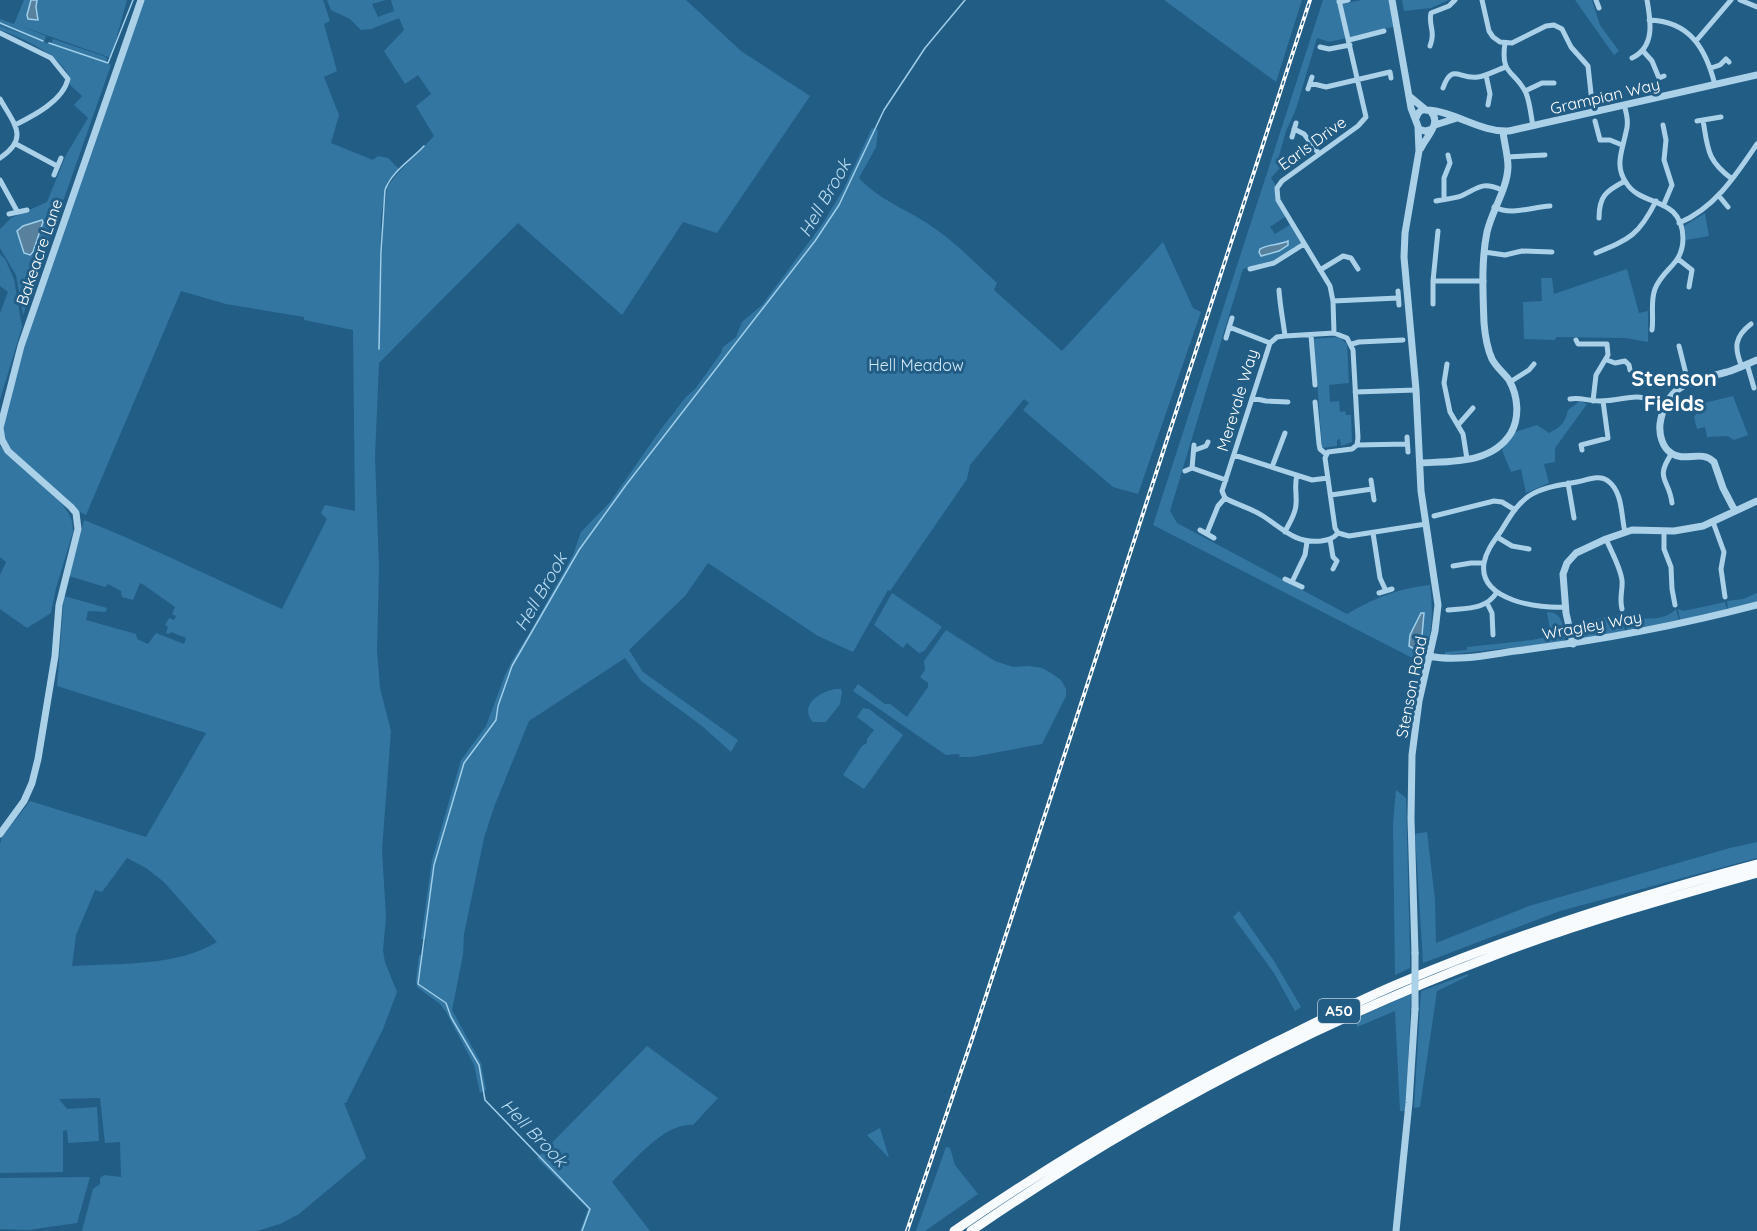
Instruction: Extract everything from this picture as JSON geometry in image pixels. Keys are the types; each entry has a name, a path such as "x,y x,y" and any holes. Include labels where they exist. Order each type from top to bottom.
{"highway":[{"name":"A50","path":"954,1231 1017,1188 1167,1098 1228,1065 1404,981 1581,915 1757,864"},
{"name":"A50","path":"971,1231 1102,1145 1208,1086 1319,1030 1406,991 1504,952 1630,909 1757,873"}],"street":[{"name":"Bakeacre Lane","path":"0,834 24,801 32,783 56,656 59,604 78,529 76,513 8,451 2,440 0,428 21,346 141,0"},
{"path":"1339,1 1348,0"},
{"path":"1392,0 1411,108 1418,127 1425,130 1459,118"},
{"path":"1430,46 1436,40 1431,13 1449,6 1455,0"},
{"path":"1482,0 1489,31 1495,39 1505,43 1517,41 1546,26 1559,27 1571,47 1588,66 1593,112"},
{"path":"1596,0 1599,9"},
{"path":"1632,58 1643,51 1649,40 1647,0"},
{"path":"1696,41 1731,0"},
{"path":"1740,0 1757,8"},
{"name":"Earls Drive","path":"1334,333 1330,286 1278,200 1277,188 1281,181 1365,119 1365,110 1339,1"},
{"path":"1649,20 1676,25 1696,41 1705,53 1715,85"},
{"path":"1320,47 1329,49 1384,31"},
{"path":"0,33 51,58 68,79 65,86 43,109 15,125"},
{"path":"1505,43 1503,55 1506,68 1525,91 1533,126"},
{"path":"1643,51 1655,67 1659,78 1664,76"},
{"path":"1711,68 1720,65 1726,59 1729,62"},
{"path":"1443,88 1443,78 1455,73 1472,77 1506,68"},
{"path":"1310,83 1326,87 1390,72 1391,78"},
{"path":"1486,75 1489,89 1488,105"},
{"name":"Grampian Way","path":"1428,110 1503,131 1757,75"},
{"path":"1525,91 1542,83 1554,82"},
{"path":"1409,96 1435,116 1433,127"},
{"path":"0,99 15,125 18,137 16,144 0,158"},
{"path":"1624,105 1627,125 1619,165 1625,182 1639,195 1664,204 1679,223 1683,240 1678,259 1660,280 1652,330"},
{"path":"1416,118 1418,113 1428,110"},
{"path":"1720,117 1700,121 1710,157 1732,180"},
{"path":"1595,121 1600,140"},
{"path":"1663,125 1666,140 1664,160 1672,185 1664,204"},
{"path":"1292,137 1295,126 1319,154"},
{"name":"Stenson Road","path":"1396,1231 1409,1103 1415,1009 1412,755 1419,701 1435,631 1438,605 1426,524 1416,390 1405,290 1404,244 1419,151 1418,127"},
{"name":"Stenson Road","path":"1419,151 1433,127"},
{"path":"1420,463 1467,459 1490,454 1510,434 1514,423 1517,407 1510,382 1494,361 1484,324 1484,252 1487,232 1508,169 1503,131"},
{"path":"1592,143 1610,140 1622,145"},
{"path":"16,144 57,166"},
{"path":"1679,223 1701,211 1719,196 1756,146"},
{"path":"1444,199 1444,178 1450,163 1448,154"},
{"path":"1507,157 1545,155"},
{"path":"54,175 61,158"},
{"path":"0,180 17,211"},
{"path":"1599,218 1601,194 1625,182"},
{"path":"1436,201 1460,196 1485,185 1502,190"},
{"path":"1719,196 1728,207"},
{"path":"1596,253 1602,247 1628,239 1636,233 1656,201"},
{"path":"1494,207 1510,212 1532,205 1550,206"},
{"path":"9,214 27,210"},
{"path":"1433,304 1433,248 1438,231"},
{"path":"1250,269 1256,264 1274,263 1304,244"},
{"path":"1484,252 1505,255 1522,251 1552,252"},
{"path":"1320,270 1343,256 1351,258 1358,269"},
{"path":"1678,259 1692,270 1689,287"},
{"path":"1433,281 1484,281"},
{"path":"1333,301 1399,301 1398,291"},
{"path":"1281,294 1284,336"},
{"path":"1226,338 1232,318"},
{"path":"1751,324 1740,334 1736,350 1754,388"},
{"path":"1229,327 1270,343"},
{"path":"1326,454 1352,448 1357,445 1359,438 1352,344 1343,335 1334,333"},
{"name":"Merevale Way","path":"1225,498 1222,491 1270,343 1277,337 1334,333"},
{"path":"1311,334 1315,385"},
{"path":"1352,344 1402,340"},
{"path":"1391,341 1392,349"},
{"path":"1577,344 1607,344 1606,360 1596,375 1593,400"},
{"path":"1680,346 1678,359 1688,382"},
{"path":"1606,360 1615,363 1625,361 1630,370"},
{"path":"1735,511 1711,459 1701,455 1681,457 1672,453 1663,442 1660,431 1665,406 1673,394 1688,382 1757,360"},
{"path":"1447,364 1444,383 1450,412 1464,434 1467,459"},
{"path":"1510,382 1534,364"},
{"path":"1355,392 1416,390"},
{"path":"1570,399 1603,401 1640,396 1665,406"},
{"path":"1252,398 1288,402"},
{"path":"1582,450 1581,445 1608,438 1603,401"},
{"path":"1315,402 1318,444 1326,454 1335,528 1338,533 1349,536 1426,524"},
{"path":"1458,425 1473,408"},
{"path":"1272,467 1285,433"},
{"path":"1407,437 1408,452"},
{"path":"1192,468 1194,447 1206,446 1208,442"},
{"path":"1357,445 1363,447 1407,444"},
{"path":"1672,453 1662,471 1663,480 1673,495 1672,503"},
{"path":"1234,455 1312,480 1328,478"},
{"path":"1185,471 1192,468 1226,480"},
{"path":"1285,532 1295,512 1294,488 1297,475"},
{"path":"1566,607 1535,605 1509,598 1497,592 1485,577 1484,563 1488,550 1515,510 1524,500 1539,491 1597,478 1609,481 1618,495 1625,532"},
{"path":"1371,480 1374,500"},
{"path":"1568,483 1570,510 1574,518"},
{"path":"1331,495 1372,489"},
{"path":"1207,533 1218,506 1225,498 1258,513 1285,532 1307,542 1330,539 1338,533"},
{"path":"1434,516 1494,501 1506,504 1515,510"},
{"path":"1573,644 1563,574 1567,563 1582,549 1625,532 1684,531 1713,522 1757,501"},
{"path":"1442,514 1444,522"},
{"path":"1713,522 1724,552 1721,569 1725,597"},
{"path":"1200,530 1214,538"},
{"path":"1664,531 1664,549 1672,570 1670,598 1675,604"},
{"path":"1373,533 1382,592 1392,589"},
{"path":"1497,537 1512,546 1520,544 1529,549"},
{"path":"1330,539 1333,557 1337,561 1333,569"},
{"path":"1606,539 1621,575 1622,585 1616,600 1622,609"},
{"path":"1292,582 1305,555 1307,542"},
{"path":"1453,566 1484,563"},
{"path":"1462,564 1463,572"},
{"path":"1286,579 1302,587"},
{"path":"1448,610 1458,606 1472,608 1487,603 1497,592"},
{"path":"1487,603 1492,613 1493,635"},
{"name":"Wragley Way","path":"1429,657 1481,656 1573,644 1757,605"}],"green space":[{"path":"24,0 31,0 27,15 36,14 37,0 127,0 111,58 18,25 46,36 44,42 51,44 53,39 106,57 107,60 104,62 111,65 23,315 16,275 0,248 0,229 11,218 47,202 66,155 88,118 74,105 82,96 70,85 68,75 54,58 32,44 0,30 0,26 25,35 0,25 0,19 14,24"},
{"path":"144,0 323,0 330,21 324,24 337,71 324,77 339,115 331,143 373,160 378,156 388,158 399,169 387,182 381,217 379,351 383,225 387,187 434,136 416,106 431,94 418,75 405,84 384,51 404,30 399,18 371,29 361,30 350,19 331,10 327,0 386,0 372,4 378,17 394,11 391,0 686,0 741,51 810,96 717,233 683,222 622,315 518,223 379,363 375,457 379,568 377,651 380,688 391,731 382,850 386,917 383,951 397,992 383,1029 344,1103 366,1158 299,1214 280,1224 257,1231 82,1231 93,1189 100,1184 100,1178 104,1175 121,1177 120,1142 105,1143 100,1098 59,1099 67,1109 97,1107 99,1141 68,1143 67,1130 63,1131 63,1172 0,1173 0,844 2,837 30,801 146,837 206,733 57,686 64,596 107,608 106,612 88,611 86,620 136,634 137,639 148,644 156,633 184,644 186,638 171,632 166,633 168,627 165,625 169,618 174,620 176,616 172,614 175,607 144,585 140,583 133,600 122,597 121,591 108,584 105,587 69,576 84,520 282,609 327,519 321,513 325,505 355,511 353,330 304,320 304,317 226,304 181,291 86,515 71,507 16,458 1,434 16,363","holes":["127,858 146,868 164,882 217,942 201,950 166,960 72,966 76,935 95,890 102,892"]},
{"path":"1164,0 1302,0 1276,82"},
{"path":"1323,0 1337,0 1338,5 1361,0 1389,0 1393,27 1329,42 1317,38 1296,109 1286,131 1277,163 1280,168 1271,178 1275,184 1276,200 1286,216 1270,227 1275,234 1291,224 1303,243 1274,260 1243,269 1170,511 1177,523 1347,614 1387,595 1430,585 1431,625 1424,664 1153,525"},
{"path":"1402,0 1449,0 1431,8 1404,11"},
{"path":"1575,0 1592,0 1600,25 1619,51 1614,55"},
{"name":"Hell Meadow","path":"872,128 878,130 876,147 859,178 888,201 927,223 952,242 997,283 994,290 1062,351 1163,242 1193,308 1201,312 1138,494 1113,487 1023,410 1029,403 1024,399 970,465 967,479 890,591 888,590 853,652 818,636 708,563 685,596 629,650 643,672 738,740 731,752 702,726 641,681 625,658 529,721 484,838 464,934 463,955 452,1010 481,1063 486,1090 480,1093 474,1065 446,1012 440,1004 417,987 416,980 419,955 422,955 426,939 421,939 432,860 461,760 486,726 505,675 573,555 581,532 610,502 661,429 695,389 723,347 736,337 742,322 762,305 823,223 843,190"},
{"path":"1705,213 1709,236 1686,240 1684,226"},
{"path":"0,254 5,259 14,279 22,327 0,400 0,313 8,292 0,286"},
{"path":"1627,269 1639,313 1648,311 1648,342 1625,338 1524,339 1523,302 1542,301 1541,278 1552,278 1554,294"},
{"path":"1336,337 1347,344 1349,383 1329,385 1330,402 1339,401 1340,412 1345,411 1346,415 1351,415 1352,442 1341,446 1340,439 1337,440 1337,446 1322,448 1314,339"},
{"path":"1733,396 1748,435 1734,440 1727,436 1707,437 1705,427 1697,429 1694,417 1698,411 1696,405"},
{"path":"1580,401 1587,404 1555,448 1555,462 1544,464 1549,483 1526,493 1521,469 1511,472 1502,450 1515,432 1537,425 1549,433 1557,429 1564,421 1568,410"},
{"path":"0,446 60,502 68,512 72,523 73,532 51,613 27,628 0,609 0,575 6,562 0,557"},
{"path":"892,593 942,627 924,651 919,653 907,643 903,648 874,625"},
{"path":"1757,593 1757,602 1728,609 1727,601 1743,599"},
{"path":"1725,602 1727,609 1680,620 1678,609 1684,611"},
{"path":"1676,609 1679,620 1627,630 1623,611 1629,618 1654,618 1666,616"},
{"path":"1547,612 1556,614 1561,620 1566,637 1562,642 1445,655 1445,652 1467,650 1467,647 1551,636"},
{"path":"1621,614 1625,631 1577,637 1574,624"},
{"path":"946,630 995,661 1013,667 1042,668 1061,680 1066,689 1066,696 1042,744 972,757 959,757 958,754 946,755 853,691 858,684 907,717 928,687 928,683 920,677 925,670 924,661"},
{"path":"836,689 841,689 842,692 840,704 826,722 813,722 808,710 813,700"},
{"path":"863,708 869,709 903,735 864,789 843,775 874,730 857,717"},
{"path":"1396,790 1406,798 1410,968 1395,975 1393,823"},
{"path":"1427,832 1435,900 1436,943 1529,906 1730,848 1757,842 1757,858 1560,911 1423,963 1415,834"},
{"path":"1239,911 1274,961 1301,1007 1295,1011 1274,973 1233,917"},
{"path":"1468,974 1437,991 1420,1107 1414,1108 1421,991"},
{"path":"1411,994 1406,1111 1400,1111 1395,1011 1357,1027 1356,1018"},
{"path":"647,1046 718,1098 693,1125 671,1130 660,1137 612,1182 650,1231 580,1231 588,1209 537,1158"},
{"path":"880,1128 889,1158 867,1135"},
{"path":"946,1147 950,1148 955,1165 978,1194 925,1231 916,1231"},
{"path":"90,1177 77,1223 28,1230 0,1229 0,1178"}],"shaded area":[{"path":"31,0 37,0 38,20 28,19"},
{"path":"42,220 33,252 30,255 24,253 17,231 23,226"},
{"path":"1288,241 1288,245 1279,251 1261,256 1259,252 1263,247"},
{"path":"1421,613 1424,613 1422,636 1416,650 1409,646 1410,635"}],"waterway":[{"path":"49,43 108,63 133,0"},
{"name":"Hell Brook","path":"582,1231 590,1209 485,1100 479,1065 451,1017 446,1003 418,984 434,865 464,763 496,720 498,706 512,666 579,550 626,485 815,241 839,205 884,110 925,48 965,0"},
{"path":"0,23 43,41"},
{"path":"379,349 385,190 397,172 424,146"}],"railway":[{"path":"907,1231 973,1036 1310,0"}],"district":[{"name":"Stenson Fields","path":"1674,390"}]}
